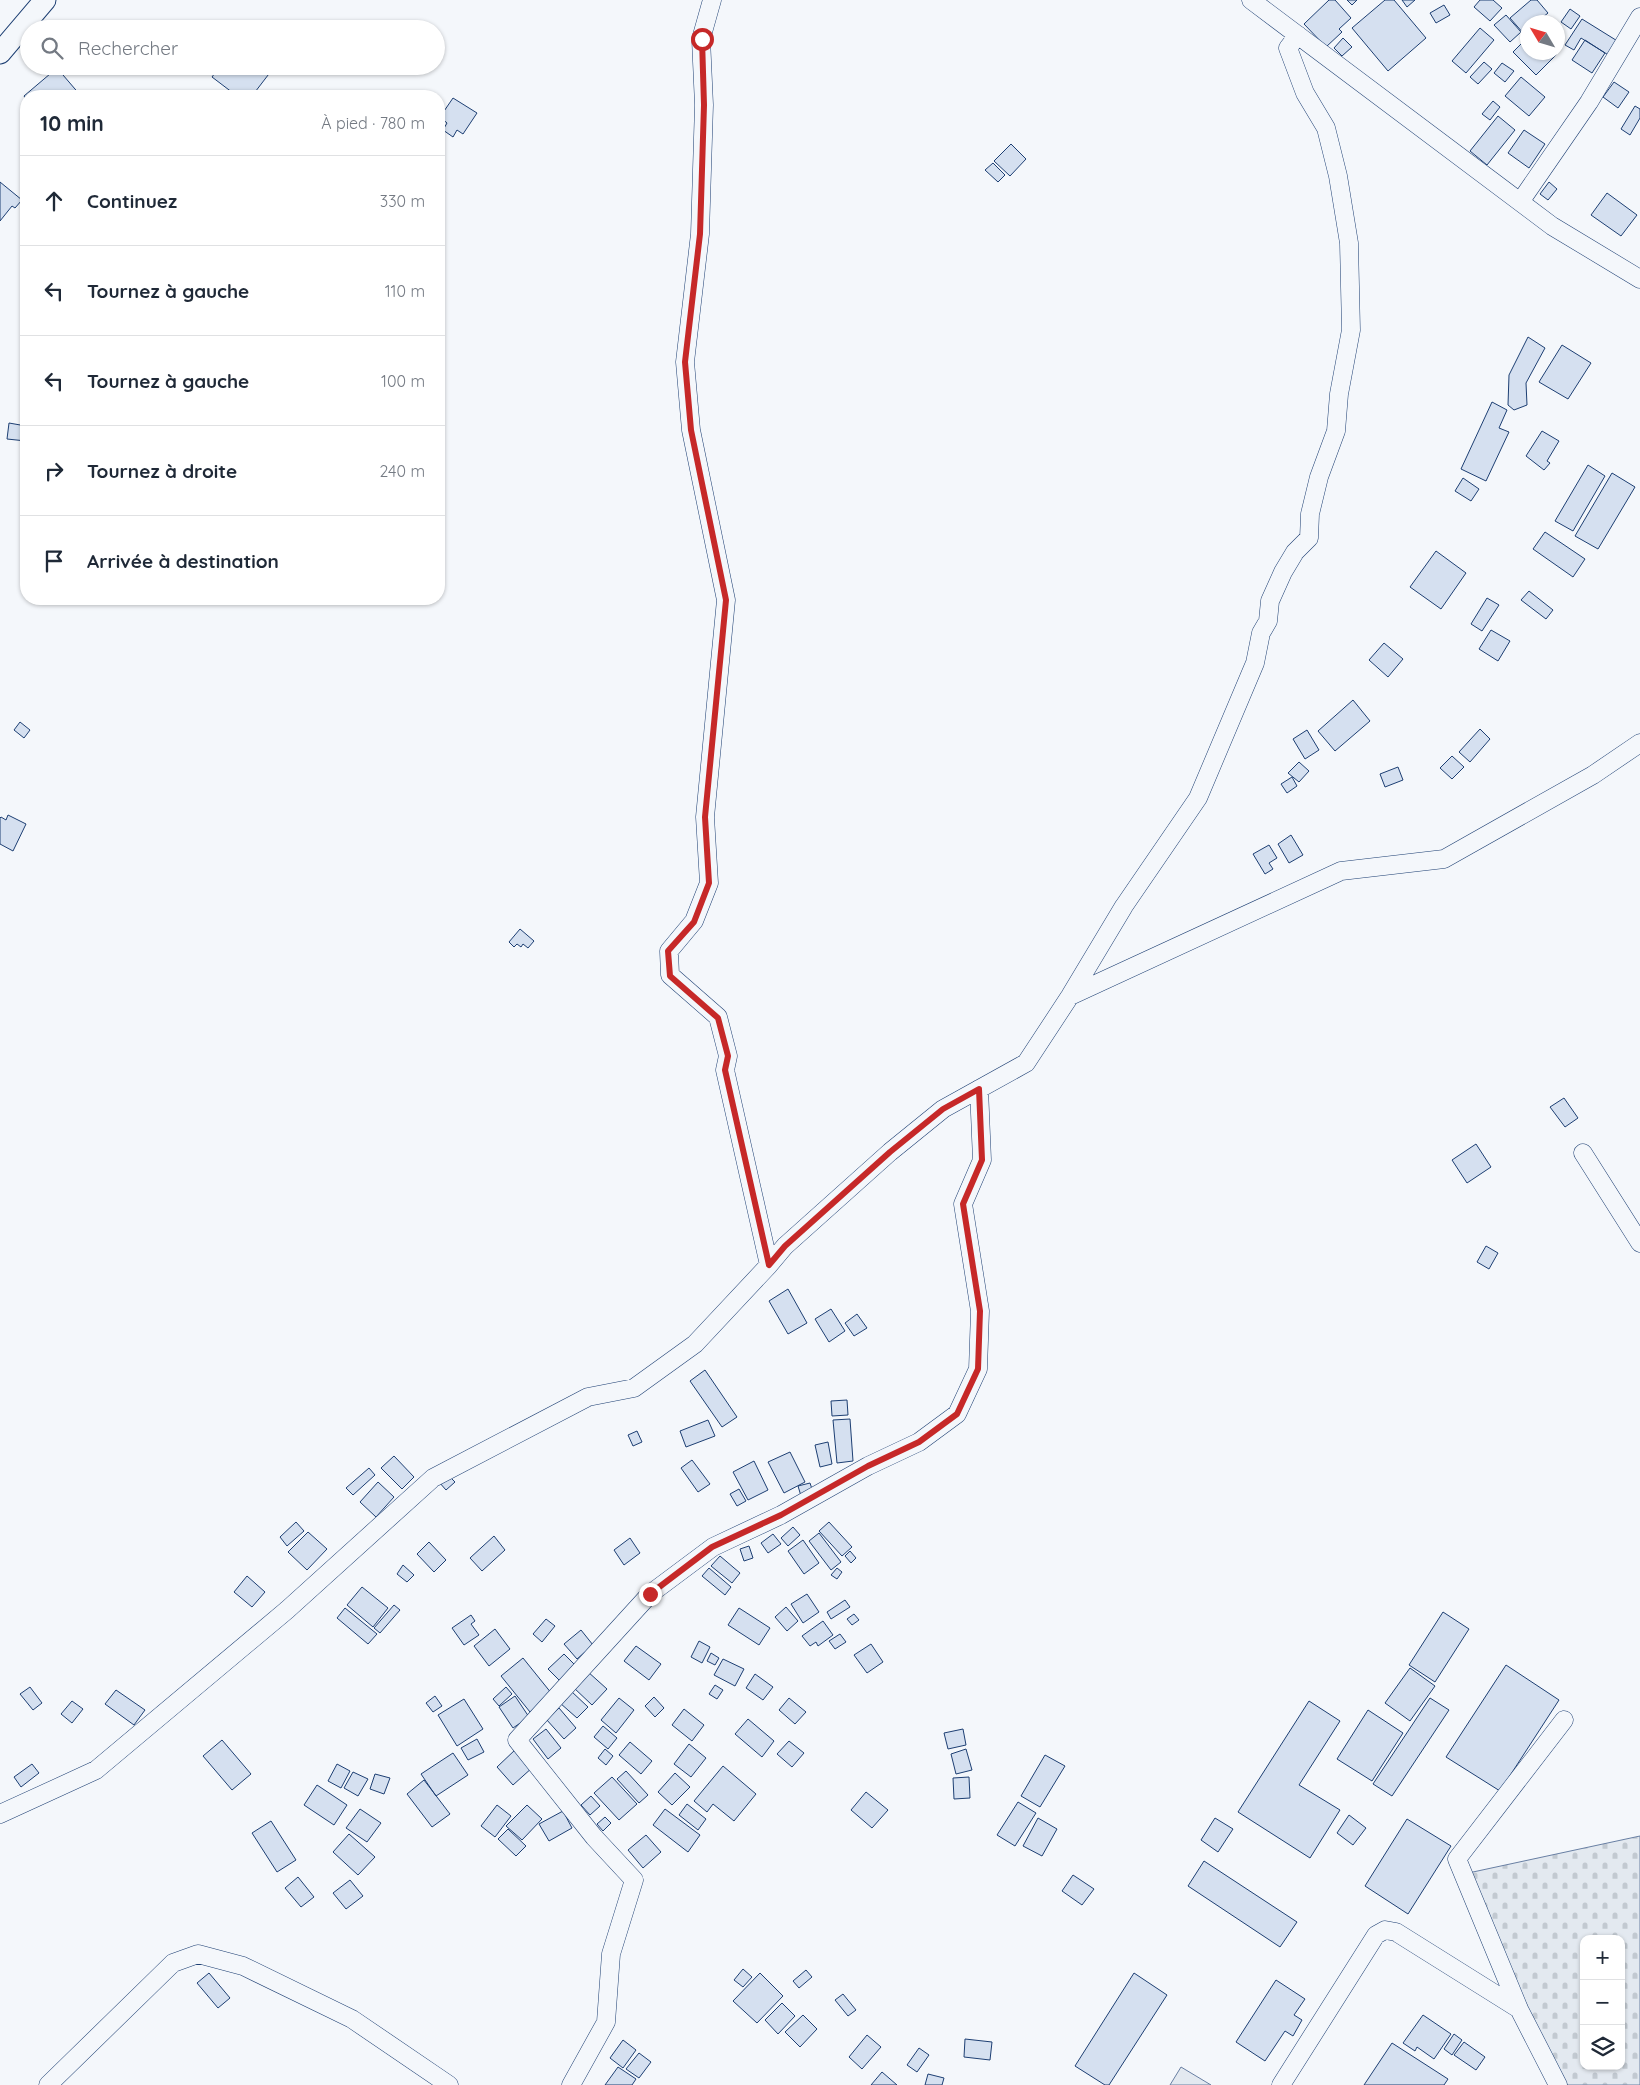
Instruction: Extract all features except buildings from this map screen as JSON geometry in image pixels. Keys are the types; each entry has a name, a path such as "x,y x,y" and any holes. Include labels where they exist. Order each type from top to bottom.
{"street":[{"path":"28,20 45,0"},
{"path":"712,0 702,39 704,105 700,234 685,362 691,430 726,600 705,817 709,883 694,922 668,951 670,976 718,1018 728,1056 725,1070 769,1265"},
{"path":"1251,0 1552,226 1640,279"},
{"path":"1520,202 1589,102 1640,17"},
{"path":"0,53 20,29"},
{"path":"0,1814 96,1770 287,1610 433,1478 588,1397 634,1388 695,1344 785,1246 890,1152 943,1109 1026,1063 1070,996 1124,906 1198,798 1255,663 1261,633 1268,621 1270,601 1283,572 1295,552 1309,538 1310,514 1319,477 1336,431 1339,394 1351,330 1349,243 1338,176 1326,128 1305,93 1288,48 1298,36"},
{"path":"1070,996 1341,871 1444,859 1592,775 1640,743"},
{"path":"571,2085 606,2022 611,1954 634,1880 594,1837 517,1740 650,1594 712,1547 781,1515 868,1466 919,1442 957,1414 978,1369 980,1311 963,1204 982,1160 979,1089"},
{"path":"1583,1153 1640,1242"},
{"path":"1558,2085 1519,2009 1456,1859 1564,1720"},
{"path":"1281,2085 1376,1935 1385,1930 1396,1932 1519,2009"},
{"path":"48,2085 173,1964 198,1954 243,1966 352,2019 449,2085"}],"green space":[{"path":"1640,1836 1640,2085 1567,2085 1459,1875"},
{"path":"1181,2067 1211,2085 1170,2085"}],"route":[{"path":"650,1594 712,1547 781,1515 868,1466 919,1442 957,1414 978,1369 980,1311 963,1204 982,1160 979,1089 943,1109 890,1152 785,1246 769,1265 725,1070 728,1056 718,1018 670,976 668,951 694,922 709,883 705,817 726,600 691,430 685,362 700,234 704,105 702,39"}]}
